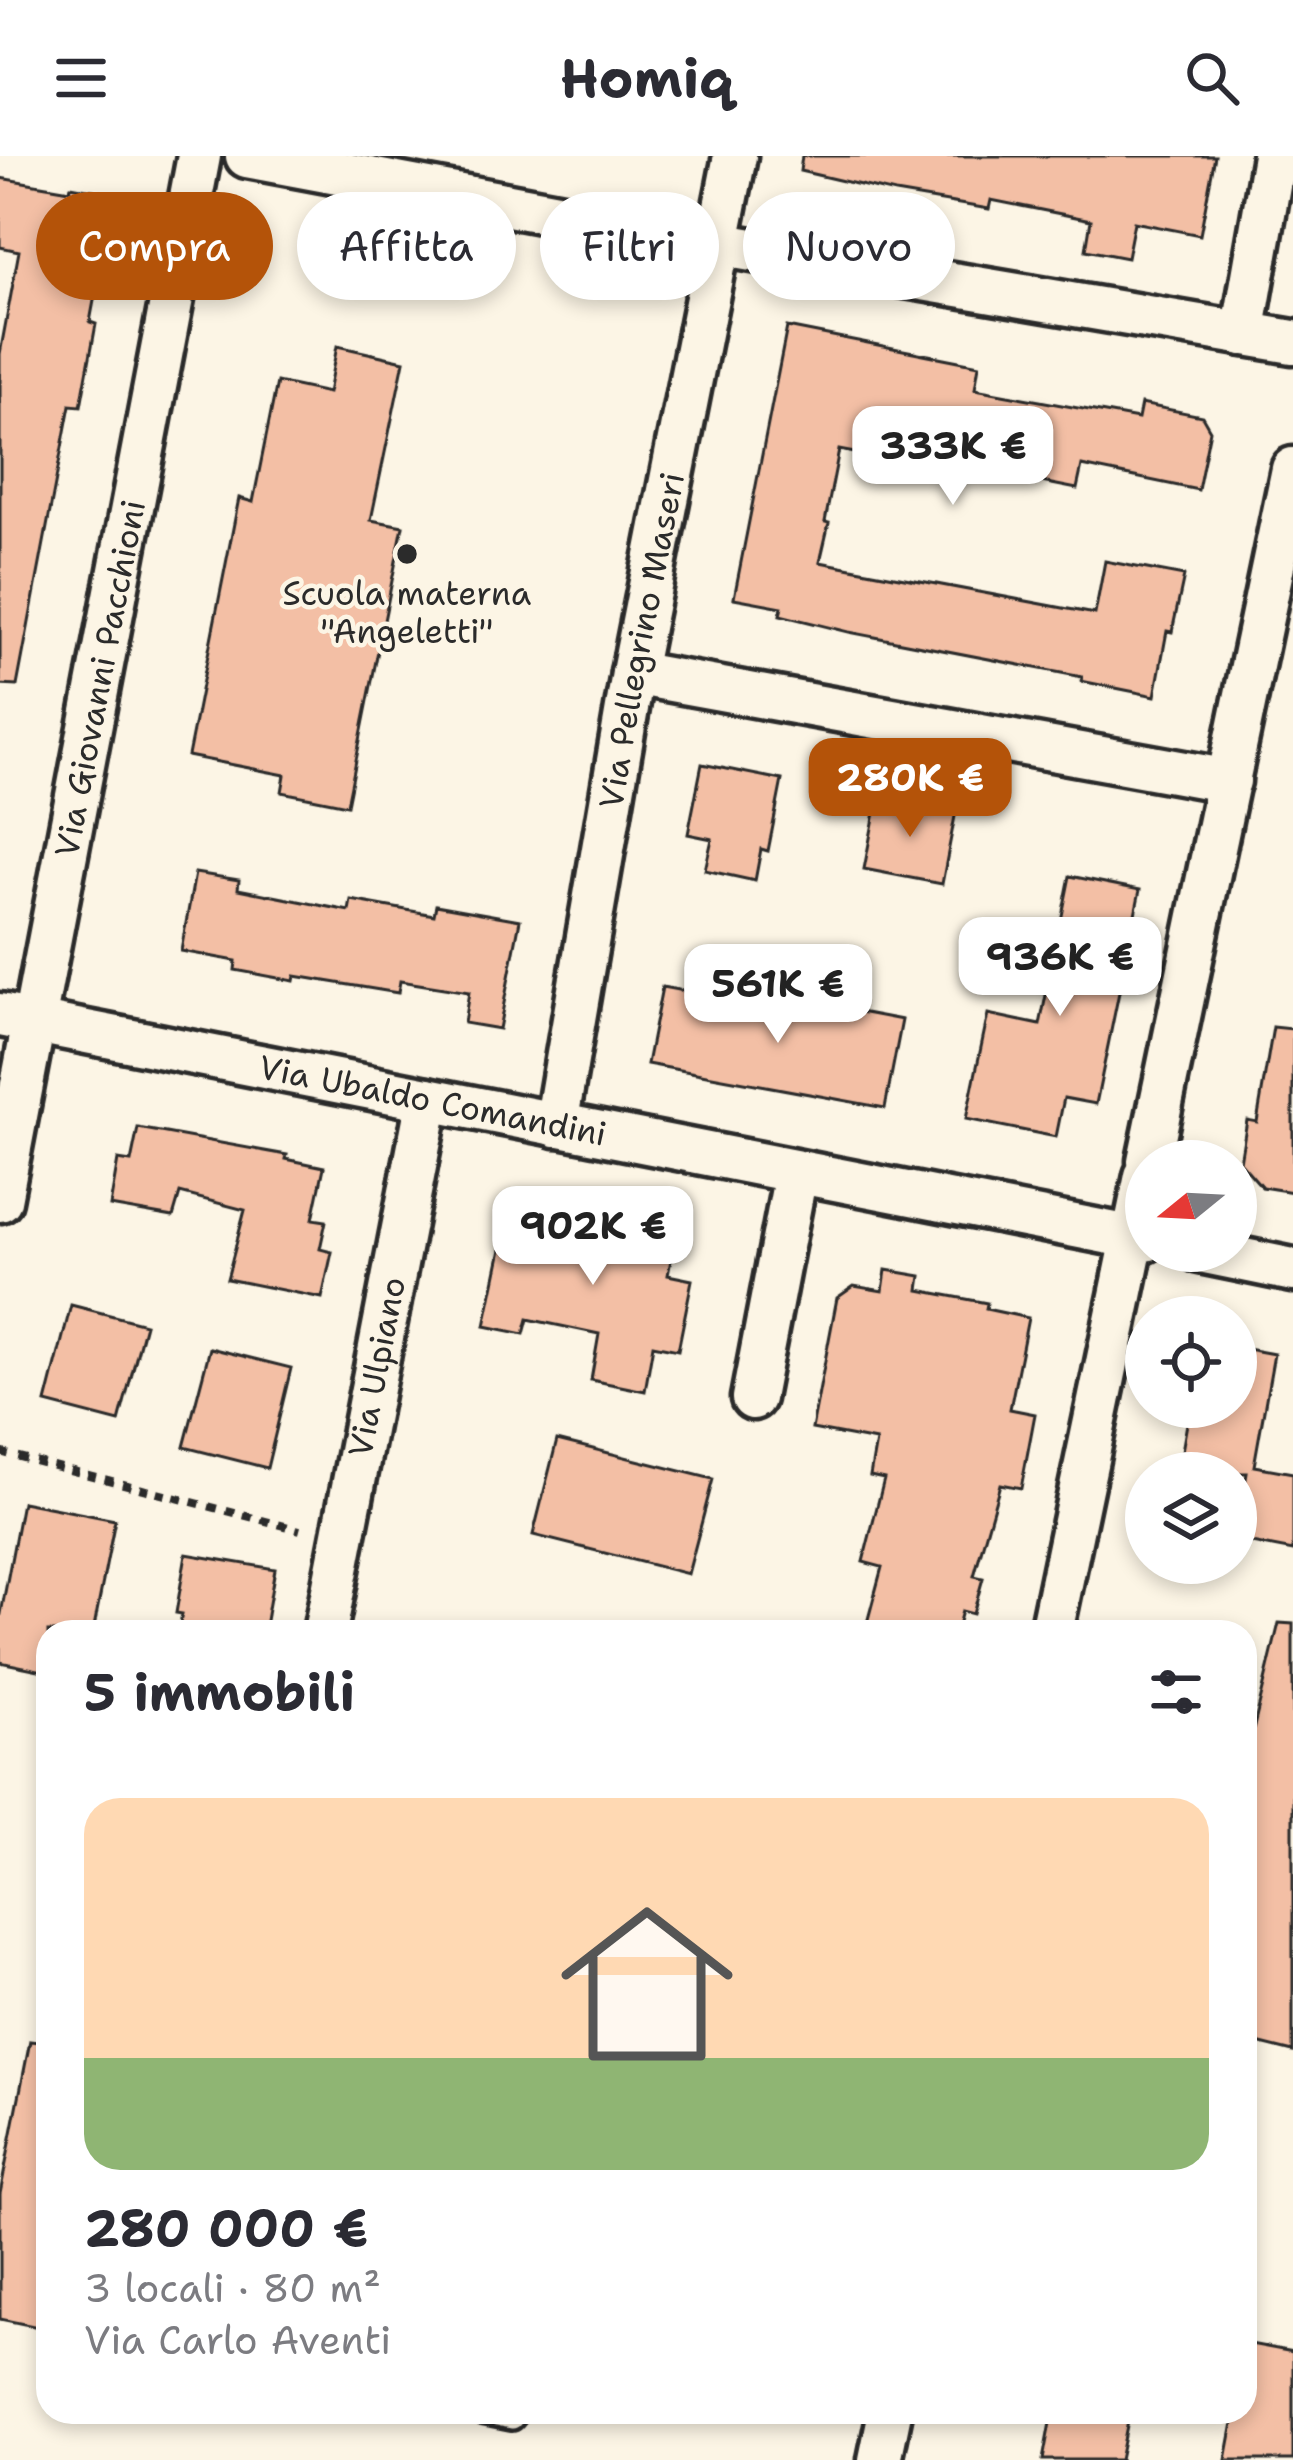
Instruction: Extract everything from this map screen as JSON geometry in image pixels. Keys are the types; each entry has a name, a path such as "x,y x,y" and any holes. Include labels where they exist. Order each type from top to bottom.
{"street":[{"name":"Via Giovanni Pacchioni","path":"0,1200 18,1019 199,156"},
{"path":"247,156 540,211"},
{"name":"Via Pellegrino Maseri","path":"719,234 735,156"},
{"path":"1243,334 1274,156"},
{"path":"719,244 1293,342"},
{"name":"Via Pellegrino Maseri","path":"556,1125 633,673 706,300"},
{"path":"1153,1140 1293,469"},
{"path":"633,673 1229,781"},
{"name":"Via Ubaldo Comandini","path":"18,1019 1125,1236"},
{"name":"Via Ulpiano","path":"327,1620 428,1099"},
{"path":"753,1398 796,1173"},
{"path":"1257,1263 1293,1270"},
{"path":"1055,1620 1133,1272"},
{"path":"880,2460 888,2424"}],"path":[{"path":"0,1452 342,1541"}],"building":[{"path":"802,156 1215,156 1200,235 1134,222 1127,258 1086,250 1091,220 991,200 989,209 955,203 955,192 891,192 800,171"},
{"path":"0,178 103,192 36,192 36,300 94,300 90,322 96,324 81,406 70,405 17,686 0,685 0,354 19,251 0,247"},
{"path":"787,327 979,365 975,389 1138,419 1141,404 1202,416 1210,430 1198,490 1082,466 1077,489 1001,474 1005,453 928,439 923,466 839,450 825,522 829,523 820,562 1095,614 1105,561 1184,576 1172,632 1167,631 1155,696 1081,681 1082,677 849,632 780,615 782,607 734,598"},
{"path":"337,346 404,361 371,520 403,526 347,805 282,792 285,775 188,756 239,498 253,502 277,382 328,393"},
{"path":"702,764 782,780 768,851 761,849 755,881 705,870 712,839 688,834"},
{"path":"878,797 956,811 942,884 864,869"},
{"path":"195,873 239,880 238,889 349,911 351,900 434,915 436,905 520,920 499,1029 464,1023 469,992 400,981 398,993 295,976 294,981 235,970 236,961 181,951"},
{"path":"1070,876 1140,890 1096,1104 1064,1098 1056,1137 966,1119 988,1014 1040,1025"},
{"path":"662,987 820,1016 823,1005 902,1020 885,1108 647,1064"},
{"path":"1273,1027 1293,1029 1293,1192 1262,1187 1257,1181 1257,1140 1244,1140 1247,1120 1257,1122"},
{"path":"138,1128 287,1155 286,1159 324,1167 313,1219 326,1221 320,1249 332,1252 322,1298 227,1279 245,1210 180,1193 173,1217 110,1206 118,1160 131,1162"},
{"path":"510,1206 619,1228 621,1218 677,1229 668,1275 692,1280 678,1350 653,1345 645,1391 591,1380 599,1334 528,1319 524,1334 485,1326"},
{"path":"886,1270 921,1276 919,1290 987,1303 986,1309 1028,1318 1010,1409 1035,1414 1021,1488 1000,1484 974,1576 983,1578 973,1614 962,1611 959,1620 868,1620 882,1567 863,1562 884,1479 870,1476 876,1441 812,1429 837,1298 854,1286 883,1291"},
{"path":"71,1305 145,1324 119,1422 46,1403"},
{"path":"210,1348 291,1368 267,1468 184,1447"},
{"path":"1257,1351 1274,1354 1256,1452 1182,1452 1186,1428 1257,1428"},
{"path":"557,1440 713,1479 688,1574 533,1535"},
{"path":"1257,1467 1293,1473 1293,1551 1257,1544"},
{"path":"22,1502 115,1520 95,1620 36,1620 36,1670 0,1662 0,1619"},
{"path":"186,1554 275,1569 266,1620 181,1620 182,1614 176,1613"},
{"path":"1279,1623 1293,1624 1293,2052 1257,2043 1257,1714"},
{"path":"30,2041 36,2042 36,2326 0,2319 0,2194"},
{"path":"1257,2345 1293,2352 1293,2460 1226,2460 1233,2424 1257,2424"},
{"path":"1050,2424 1128,2424 1120,2460 1043,2460"}],"place":[{"name":"Scuola materna \"Angeletti\"","path":"407,554"}]}
